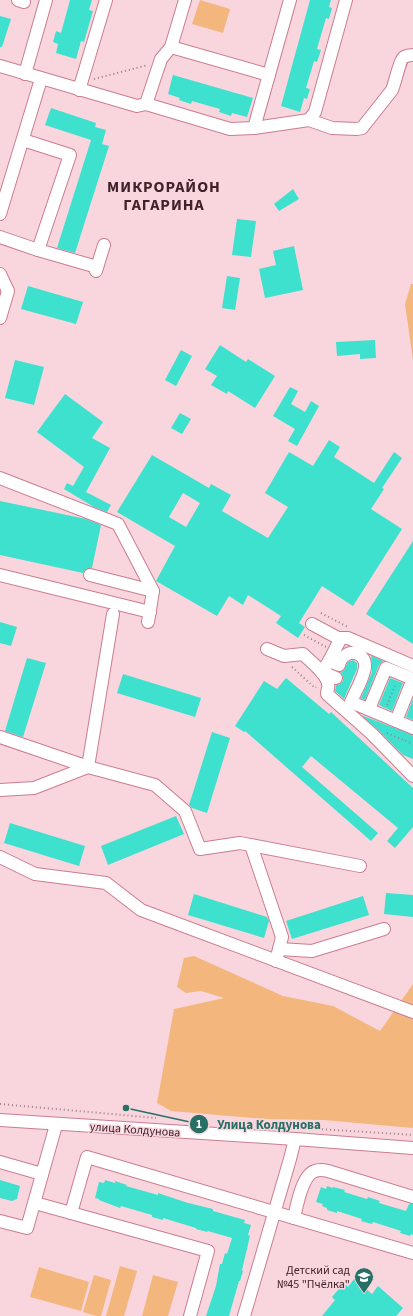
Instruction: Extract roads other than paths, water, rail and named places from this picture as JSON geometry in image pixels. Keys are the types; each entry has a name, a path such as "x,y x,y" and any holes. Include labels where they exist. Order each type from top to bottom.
{"street":[{"path":"25,74 46,0"},
{"path":"79,90 106,0"},
{"path":"146,104 161,59 171,47 185,0"},
{"path":"254,128 290,0"},
{"path":"310,120 315,112 346,0"},
{"path":"171,47 269,75"},
{"path":"0,66 137,106 146,104 230,129 254,128 310,120 332,128 357,129 362,128 392,90 401,60 404,57 413,55"},
{"path":"0,214 41,79"},
{"path":"23,140 70,155 38,250"},
{"path":"0,238 97,269 104,245"},
{"path":"0,274 8,291 0,318"},
{"path":"0,478 118,524 153,590 149,617 0,575"},
{"path":"90,575 153,590"},
{"path":"88,767 113,614"},
{"path":"312,624 338,638 344,633"},
{"path":"321,677 330,655 344,633"},
{"path":"344,633 348,638 413,666"},
{"path":"267,649 284,656 303,654 321,677 328,683 327,694 371,733 413,776"},
{"path":"330,655 339,665 343,657 353,653 364,659 364,671 351,702 413,728"},
{"path":"369,709 386,668 413,679 396,720"},
{"path":"321,677 336,678"},
{"path":"0,737 88,767 156,785 185,811 200,849 240,843 360,866"},
{"path":"0,790 34,788 88,767"},
{"path":"251,845 282,937 277,955"},
{"path":"0,857 35,874 106,883 141,910 277,955 413,1012"},
{"path":"277,955 312,951 384,929"},
{"name":"улица Колдунова","path":"0,1120 56,1125 295,1139 413,1148"},
{"path":"0,1221 27,1228 56,1125"},
{"path":"244,1316 295,1139"},
{"path":"71,1213 88,1157 413,1254"},
{"path":"0,1162 42,1174"},
{"path":"294,1218 307,1176 314,1171 319,1170 328,1171 413,1197"},
{"path":"35,1202 208,1251 190,1316"}],"place":[{"name":"Улица Колдунова","path":"126,1108"},
{"name":"Детский сад №45 \"Пчёлка\"","path":"364,1294"}],"district":[{"name":"МИКРОРАЙОН ГАГАРИНА","path":"164,196"}]}
